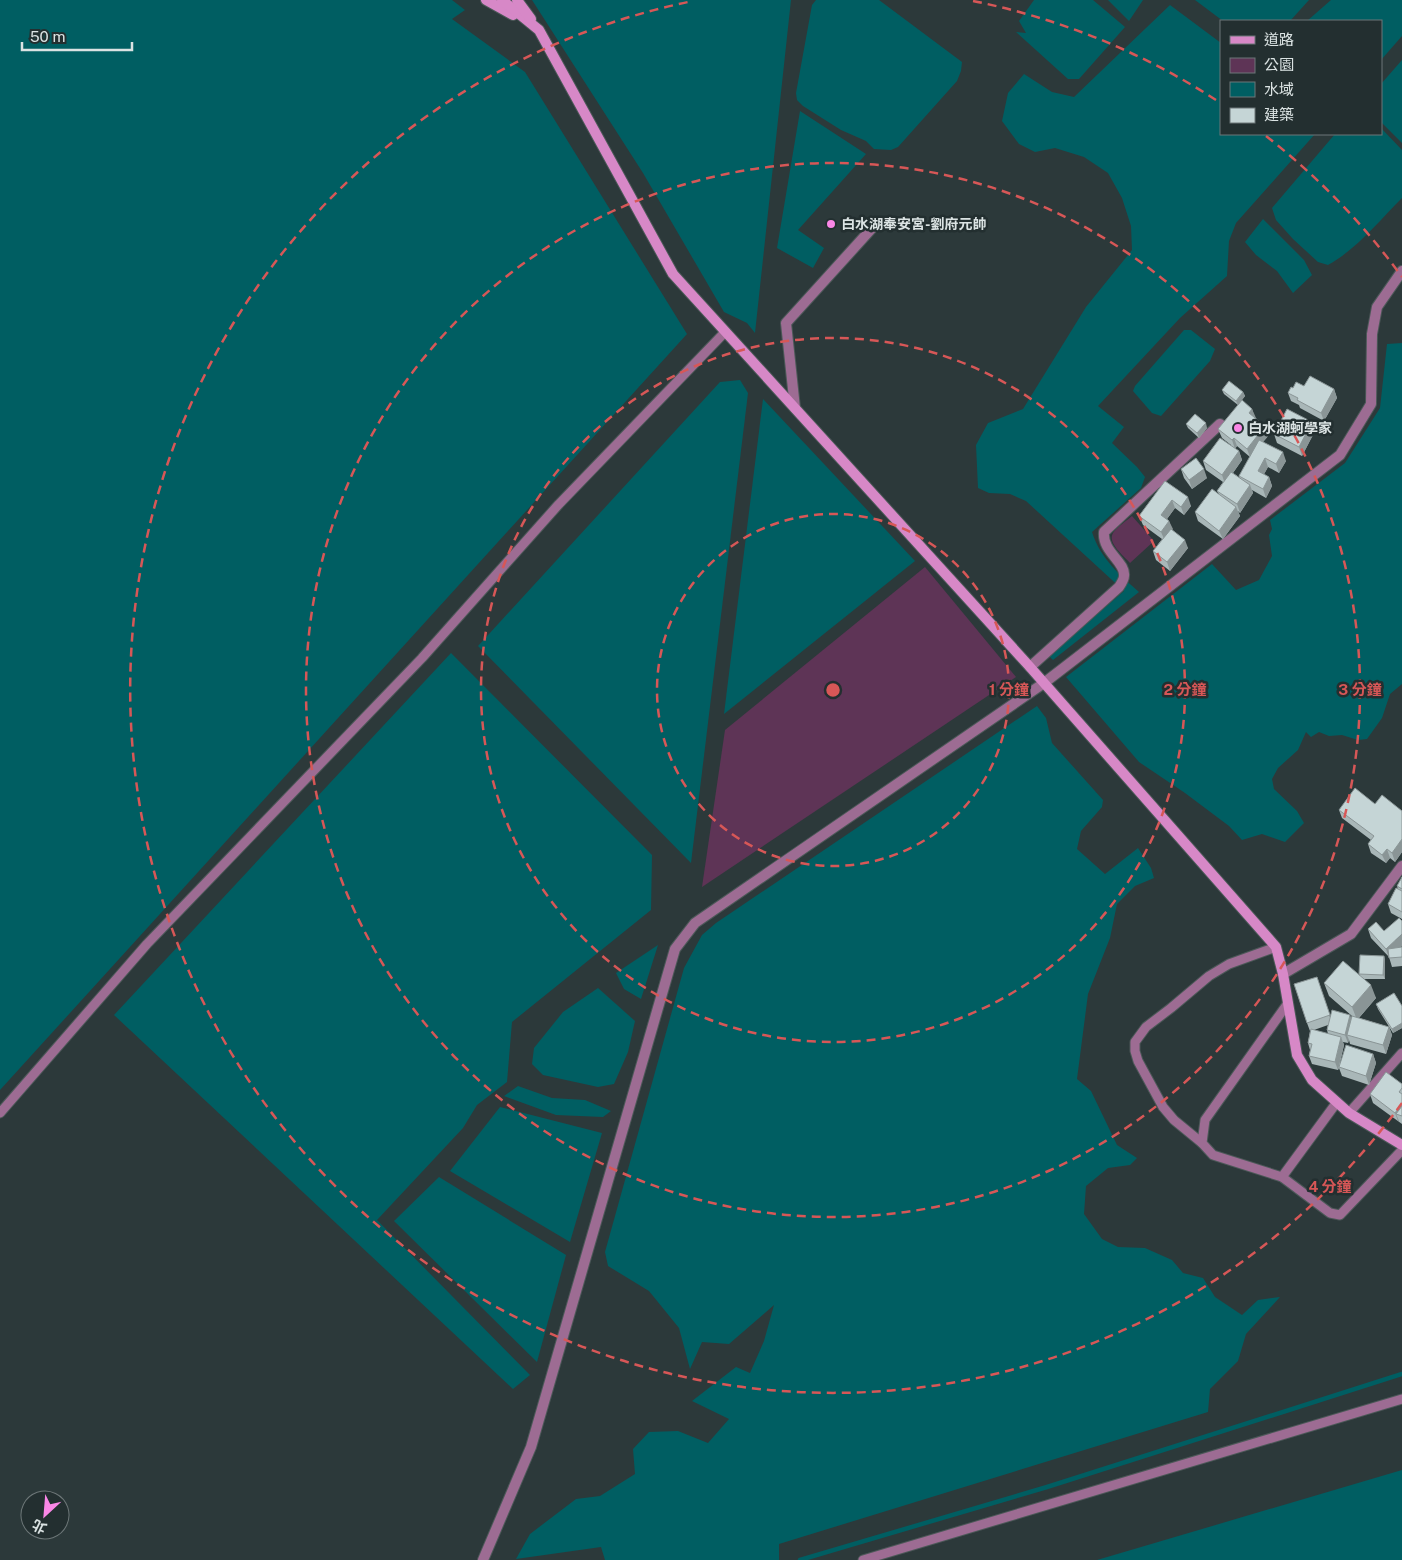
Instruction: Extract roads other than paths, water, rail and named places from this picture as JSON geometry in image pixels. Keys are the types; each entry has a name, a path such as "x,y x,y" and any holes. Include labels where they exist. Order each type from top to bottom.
{"street":[{"path":"486,0 539,30"},
{"path":"502,0 539,30"},
{"path":"517,0 539,30 673,274 1030,667 1276,947 1283,974 1297,1055 1312,1080 1349,1113 1402,1145"},
{"path":"794,408 786,324 873,227"},
{"path":"483,1560 531,1447 675,949 695,923 1044,683 1340,455 1372,404 1372,334 1377,307 1402,271"},
{"path":"1030,667 1119,587 1124,577 1123,569 1108,550 1103,539 1104,532 1220,424"},
{"path":"1283,974 1351,934 1402,866"}],"lane":[{"path":"0,1113 147,944 422,658 559,504 725,332"},
{"path":"1276,947 1229,964 1209,976 1146,1027 1135,1042 1138,1061 1163,1107 1174,1120 1202,1143 1213,1155 1282,1177 1330,1213 1340,1214 1402,1150"},
{"path":"1202,1143 1205,1120 1288,1003"},
{"path":"1349,1113 1402,1053"},
{"path":"1282,1177 1337,1102"},
{"path":"863,1560 1402,1399"}],"water":[{"path":"0,0 452,0 465,10 452,19 525,72 687,334 0,1090"},
{"path":"532,0 791,0 755,333 747,323 724,312 643,173"},
{"path":"816,0 879,0 962,62 957,81 898,147 891,150 874,149 866,141 841,130 803,106 797,100 796,93 812,5"},
{"path":"1034,0 1093,0 1125,27 1079,79 1068,79 1016,32 1026,33 1019,21"},
{"path":"1108,0 1143,0 1129,21"},
{"path":"1195,0 1309,0 1291,20 1222,20"},
{"path":"1331,0 1402,0 1402,36 1382,59 1382,20 1308,20"},
{"path":"1170,5 1220,42 1220,135 1314,135 1236,223 1229,241 1227,276 1180,318 1098,406 1124,427 1112,443 1145,477 1141,488 1092,532 1105,558 1139,592 1053,660 1049,656 1124,591 1026,501 1010,494 989,493 978,488 976,445 988,423 1023,409 1086,307 1132,250 1131,226 1122,198 1108,173 1084,157 1055,148 1035,152 1019,144 1002,121 1008,93 1024,74 1052,92 1074,97"},
{"path":"1402,60 1402,143 1382,123 1382,83"},
{"path":"800,111 866,154 798,230 824,248 813,268 777,248"},
{"path":"1382,129 1402,150 1402,198 1349,251 1328,265 1318,262 1293,239 1276,220 1272,208 1334,135 1382,135"},
{"path":"1263,219 1304,260 1312,275 1293,293 1277,271 1256,255 1245,242"},
{"path":"1184,330 1191,330 1215,349 1210,361 1161,416 1152,413 1133,391 1135,386"},
{"path":"1402,343 1402,684 1390,694 1382,718 1367,739 1358,740 1342,735 1329,736 1319,732 1311,737 1306,732 1298,750 1278,768 1272,779 1274,789 1297,811 1304,823 1285,842 1262,834 1242,840 1229,826 1139,762 1066,677 1212,564 1236,590 1259,580 1272,556 1269,535 1272,529 1270,520 1345,463 1380,408 1387,344"},
{"path":"740,380 748,393 691,863 478,646 720,382"},
{"path":"763,399 915,561 724,714"},
{"path":"451,653 652,855 651,910 512,1022 507,1082 477,1105 463,1128 377,1220 530,1375 513,1389 114,1015"},
{"path":"1037,706 1046,718 1052,743 1103,800 1102,807 1081,831 1077,849 1105,874 1138,848 1151,868 1154,878 1135,886 1117,904 1110,938 1088,994 1077,1079 1091,1091 1117,1145 1137,1158 1130,1165 1108,1168 1086,1186 1084,1214 1102,1239 1118,1247 1145,1248 1172,1260 1183,1273 1203,1278 1215,1297 1242,1315 1258,1300 1280,1297 1246,1334 1238,1361 1210,1389 1208,1412 779,1544 779,1560 605,1560 601,1547 516,1559 530,1534 576,1499 600,1496 635,1474 633,1449 649,1432 678,1431 708,1443 729,1419 692,1401 736,1367 750,1373 764,1341 774,1305 729,1344 702,1342 690,1369 679,1328 649,1291 608,1266 605,1252 684,968 702,935 716,923"},
{"path":"658,945 641,999 624,989 616,973"},
{"path":"598,988 635,1021 628,1052 614,1084 598,1087 543,1075 532,1064 534,1048 563,1012"},
{"path":"518,1086 552,1098 585,1100 611,1111 603,1117 556,1115 504,1096"},
{"path":"500,1107 602,1133 570,1242 450,1171"},
{"path":"439,1177 566,1255 537,1362 394,1221"},
{"path":"1402,1470 1402,1560 1097,1560"}],"waterway":[{"path":"800,1560 1047,1487 1402,1374"}],"place":[{"name":"白水湖奉安宮-劉府元帥","path":"831,224"},
{"name":"白水湖蚵學家","path":"1238,428"}]}
